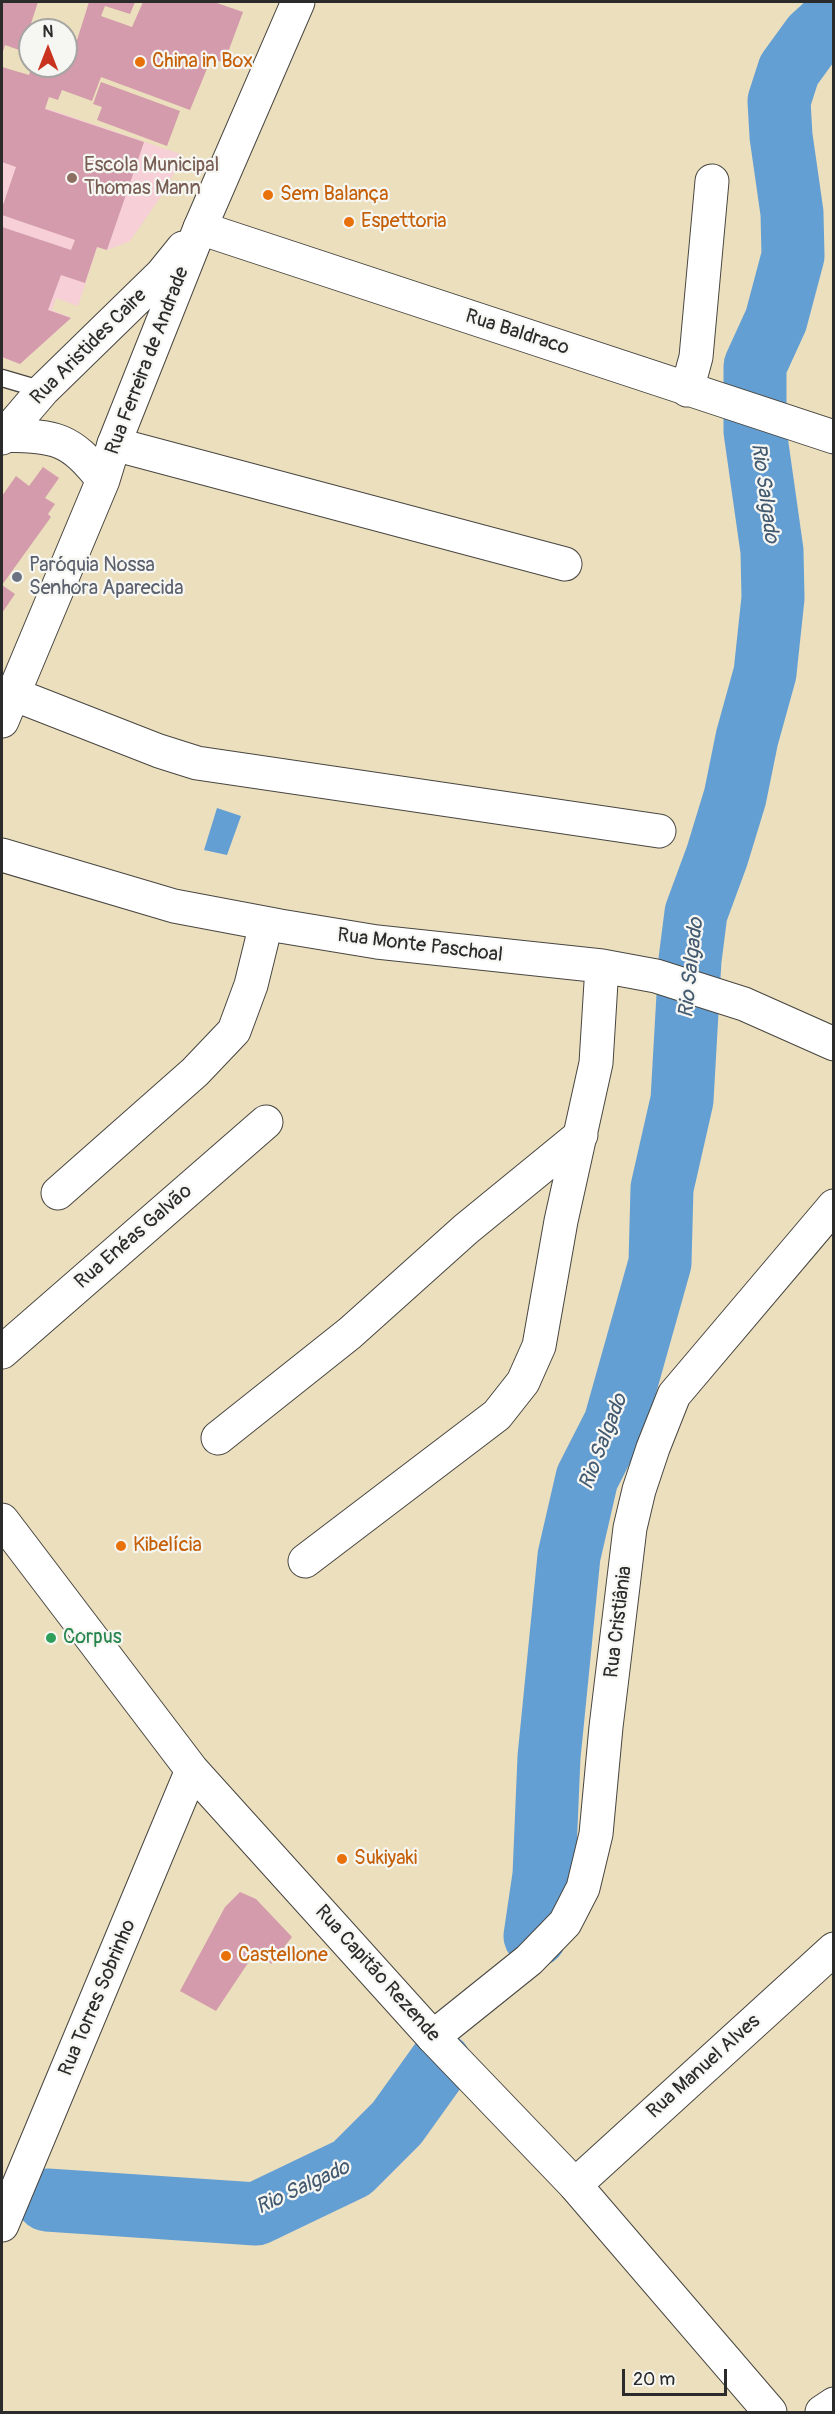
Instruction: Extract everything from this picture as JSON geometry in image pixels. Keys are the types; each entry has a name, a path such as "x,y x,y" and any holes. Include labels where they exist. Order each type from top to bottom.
{"street":[{"name":"Rua Ferreira de Andrade","path":"8,707 103,480 114,444 200,228 298,2"},
{"path":"694,392 712,181"},
{"name":"Rua Aristides Caire","path":"3,436 43,390 162,274 200,228"},
{"name":"Rua Baldraco","path":"200,228 834,437"},
{"path":"3,436 44,436 65,443 85,456 103,480"},
{"path":"114,444 565,564"},
{"path":"8,707 197,763 659,831"},
{"name":"Rua Monte Paschoal","path":"2,855 174,906 266,924 377,942 602,966 656,976 744,1004 834,1044"},
{"path":"58,1193 195,1072 234,1031 251,985 266,924"},
{"path":"306,1561 497,1415 523,1382 539,1346 561,1221 596,1063 602,966"},
{"name":"Rua Enéas Galvão","path":"2,1352 266,1122"},
{"path":"218,1438 350,1333 466,1229 581,1135"},
{"name":"Rua Cristiânia","path":"433,2037 536,1952 565,1923 583,1888 596,1834 606,1727 630,1528 639,1490 653,1448 674,1395 834,1206"},
{"name":"Rua Capitão Rezende","path":"2,1520 192,1770 433,2037 575,2185 770,2412"},
{"name":"Rua Torres Sobrinho","path":"2,2225 192,1770"},
{"name":"Rua Manuel Alves","path":"575,2185 834,1949"},
{"path":"822,2412 834,2404"}],"lane":[{"path":"2,378 43,390"}],"shaded area":[{"path":"2,95 183,155 166,189 130,241 107,250 97,247 78,306 56,298 52,310 71,318 20,364 2,357"}],"green space":[{"path":"818,2 833,2 833,42 794,84 788,102 792,131 804,134 802,203 805,204 810,245 804,244 802,267 776,339 781,342 769,384 749,377 759,328 763,327 764,312 768,312 768,304 771,303 773,280 782,279 787,243 778,240 771,127 749,119 796,28 805,31"}],"water":[{"path":"217,808 241,816 227,855 204,850"}],"building":[{"path":"2,2 38,2 33,18 18,18 18,50 5,45 2,55"},
{"path":"89,2 135,2 130,14 105,6 101,16 132,27 143,2 214,2 243,12 224,63 198,53 211,59 190,110 101,77 92,101 62,90 58,100 49,97 45,109 144,142 107,250 97,247 85,283 61,275 48,310 71,318 20,364 2,357 2,227 71,250 75,240 2,215 2,208 16,167 2,162 2,67 18,72 18,78 78,78 78,37"},
{"path":"101,82 180,111 167,146 97,120 102,107 93,104"},
{"path":"43,467 59,478 45,498 55,504 48,514 51,517 2,585 2,496 16,476 29,486"},
{"path":"2,585 15,594 2,613"},
{"name":"Castellone","path":"240,1892 256,1899 292,1937 271,1964 258,1948 216,2011 180,1991 225,1907"}],"waterway":[{"name":"Rio Salgado","path":"535,1936 544,1875 549,1757 569,1556 587,1478 615,1423 660,1263 662,1188 682,1100 690,960 696,913 735,797 747,738 765,673 773,598 772,551 755,431 755,366 776,320 793,256 792,213 781,136 779,101 789,70 813,37 834,18"},
{"name":"Rio Salgado","path":"47,2200 256,2214 352,2168 397,2123 440,2063"}],"place":[{"name":"China in Box","path":"140,62"},
{"name":"Escola Municipal Thomas Mann","path":"72,178"},
{"name":"Sem Balança","path":"268,195"},
{"name":"Espettoria","path":"349,222"},
{"name":"Paróquia Nossa Senhora Aparecida","path":"17,577"},
{"name":"Kibelícia","path":"121,1546"},
{"name":"Corpus","path":"51,1638"},
{"name":"Sukiyaki","path":"342,1859"},
{"name":"Castellone","path":"226,1956"}]}
